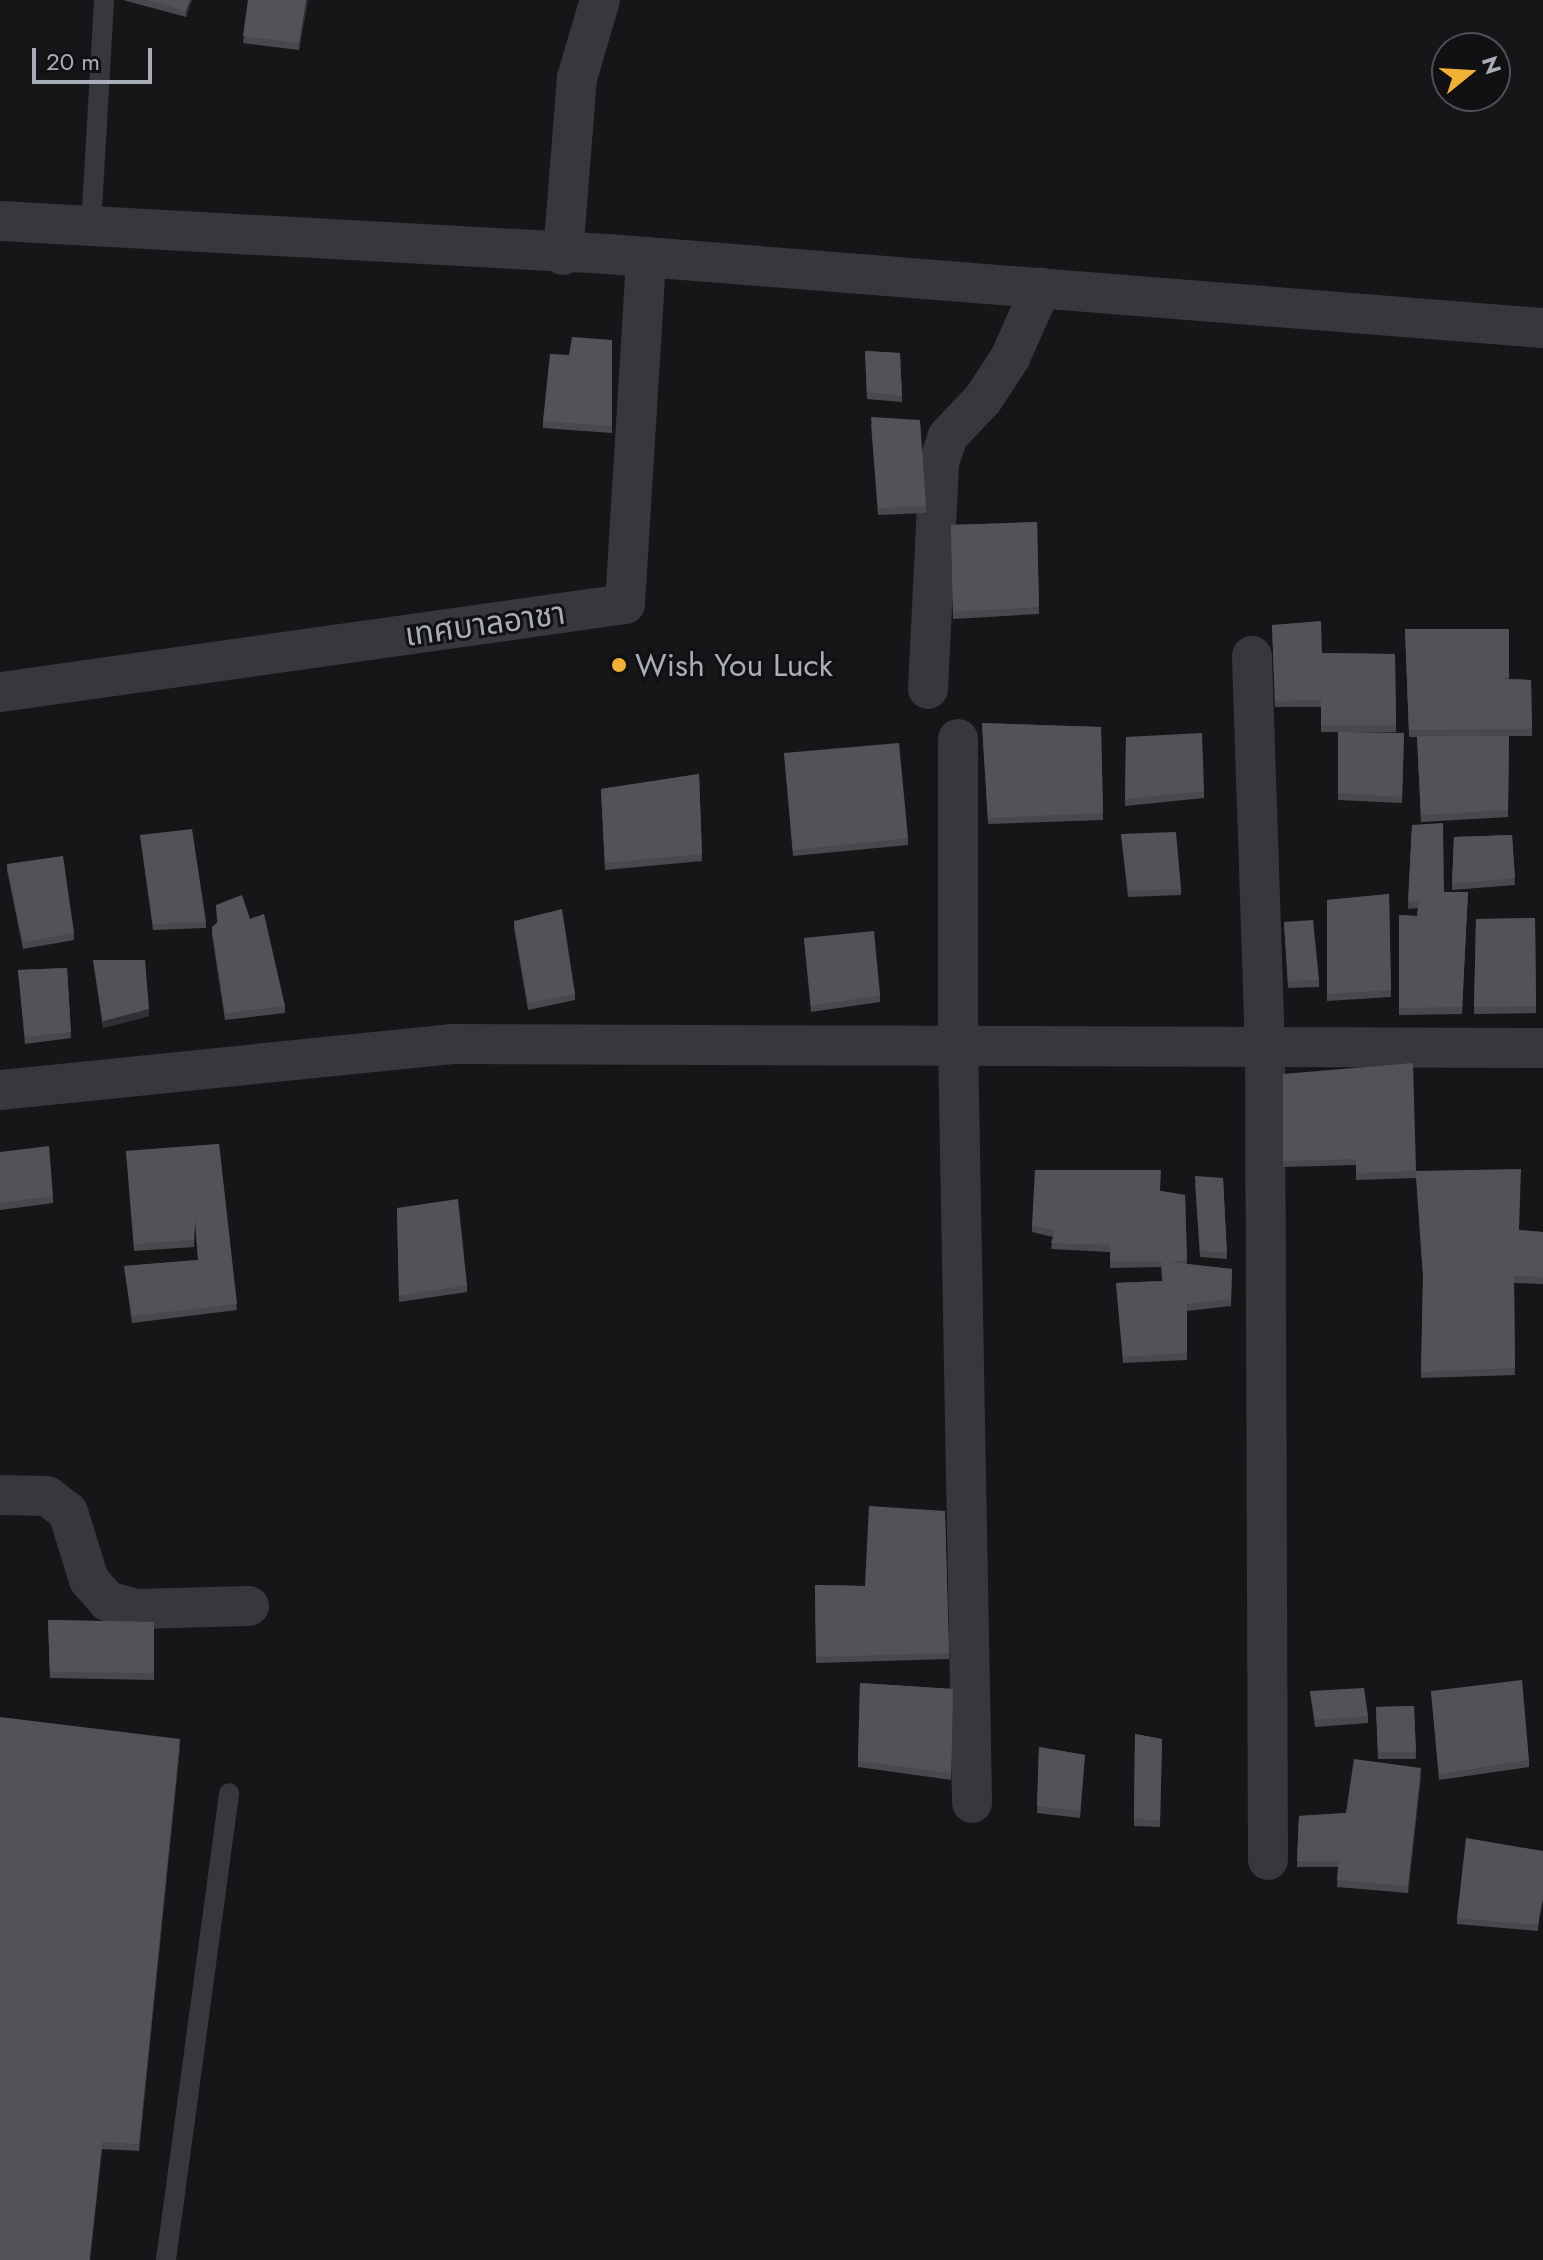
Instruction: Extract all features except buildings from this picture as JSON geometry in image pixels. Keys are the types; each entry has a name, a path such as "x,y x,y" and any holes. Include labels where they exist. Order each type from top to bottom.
{"street":[{"path":"563,255 577,78 600,0"},
{"path":"0,221 563,255 646,257 1543,328"},
{"name":"เทศบาลอาชา","path":"1,692 625,604 646,257"},
{"path":"928,689 939,463 948,436 983,399 1010,358 1041,288"},
{"path":"1252,656 1265,1045 1268,1860"},
{"path":"958,739 958,1043 972,1803"},
{"path":"0,1090 450,1044 958,1043 1543,1048"},
{"path":"0,1495 47,1496 68,1512 89,1580 107,1601 137,1609 249,1606"}],"lane":[{"path":"91,227 104,0"},
{"path":"166,2260 229,1793"}],"place":[{"name":"Wish You Luck","path":"619,665"}]}
